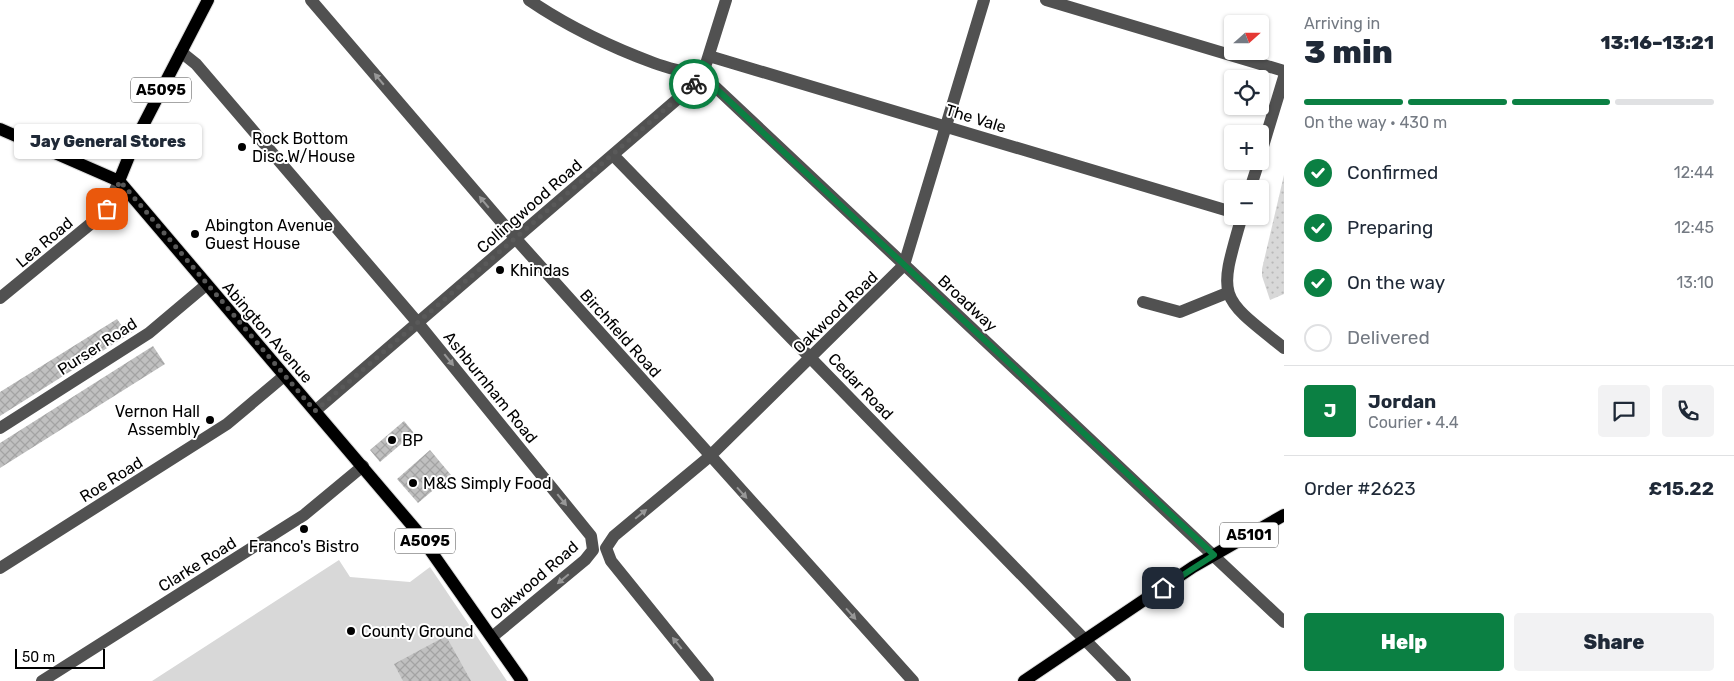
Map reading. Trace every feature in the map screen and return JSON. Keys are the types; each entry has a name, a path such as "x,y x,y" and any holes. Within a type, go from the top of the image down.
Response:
{"main road":[{"name":"A5095","path":"120,181 136,139 208,0"},
{"name":"Abington Avenue","path":"0,129 120,181 206,285 416,530 522,681"},
{"name":"A5101","path":"1024,681 1214,555 1284,515"}],"street":[{"name":"Birchfield Road","path":"311,0 516,240 912,681"},
{"path":"530,0 573,27 613,46 654,63 700,76"},
{"name":"Collingwood Road","path":"315,411 688,90 700,76 709,56 726,0"},
{"name":"Oakwood Road","path":"708,681 612,561 606,548 614,536 710,457 904,265 984,0"},
{"path":"1046,0 1284,71"},
{"name":"Ashburnham Road","path":"180,52 202,71 418,323 587,530 593,543"},
{"name":"The Vale","path":"709,56 1224,210"},
{"name":"Broadway","path":"700,76 708,81 1284,622"},
{"path":"1269,126 1284,77"},
{"name":"Cedar Road","path":"613,155 1125,681"},
{"name":"Lea Road","path":"0,298 99,217 107,209 120,181"},
{"path":"1240,225 1227,270 1227,293 1236,309 1283,345"},
{"name":"Purser Road","path":"0,428 149,333 206,285"},
{"path":"1143,302 1180,312 1227,293"},
{"name":"Roe Road","path":"0,568 227,424 284,376"},
{"name":"Clarke Road","path":"42,681 304,515 363,466"},
{"name":"Oakwood Road","path":"492,637 585,560 593,550 593,543"}],"shaded area":[{"path":"1284,175 1284,294 1270,300 1262,276 1262,269"},
{"name":"County Ground","path":"339,560 350,577 410,582 430,567 507,681 152,681"}],"building":[{"path":"117,319 122,326 128,322 134,331 0,416 0,392"},
{"path":"153,346 165,364 0,468 0,443"},
{"path":"404,421 414,433 380,462 370,450"},
{"path":"430,450 451,475 418,503 397,479"},
{"path":"446,636 471,681 403,681 394,664"}],"way so far":[{"path":"107,209 120,181 206,285 315,411 694,84"}],"place":[{"name":"Rock Bottom Disc.W/House","path":"242,147"},
{"name":"Jay General Stores","path":"107,209"},
{"name":"Abington Avenue Guest House","path":"195,234"},
{"name":"Khindas","path":"500,270"},
{"name":"Vernon Hall Assembly","path":"210,420"},
{"name":"BP","path":"392,440"},
{"name":"M&S Simply Food","path":"413,483"},
{"name":"Franco's Bistro","path":"304,529"},
{"name":"County Ground","path":"351,631"}],"route":[{"path":"694,84 700,76 708,81 1214,555 1163,588"}]}
